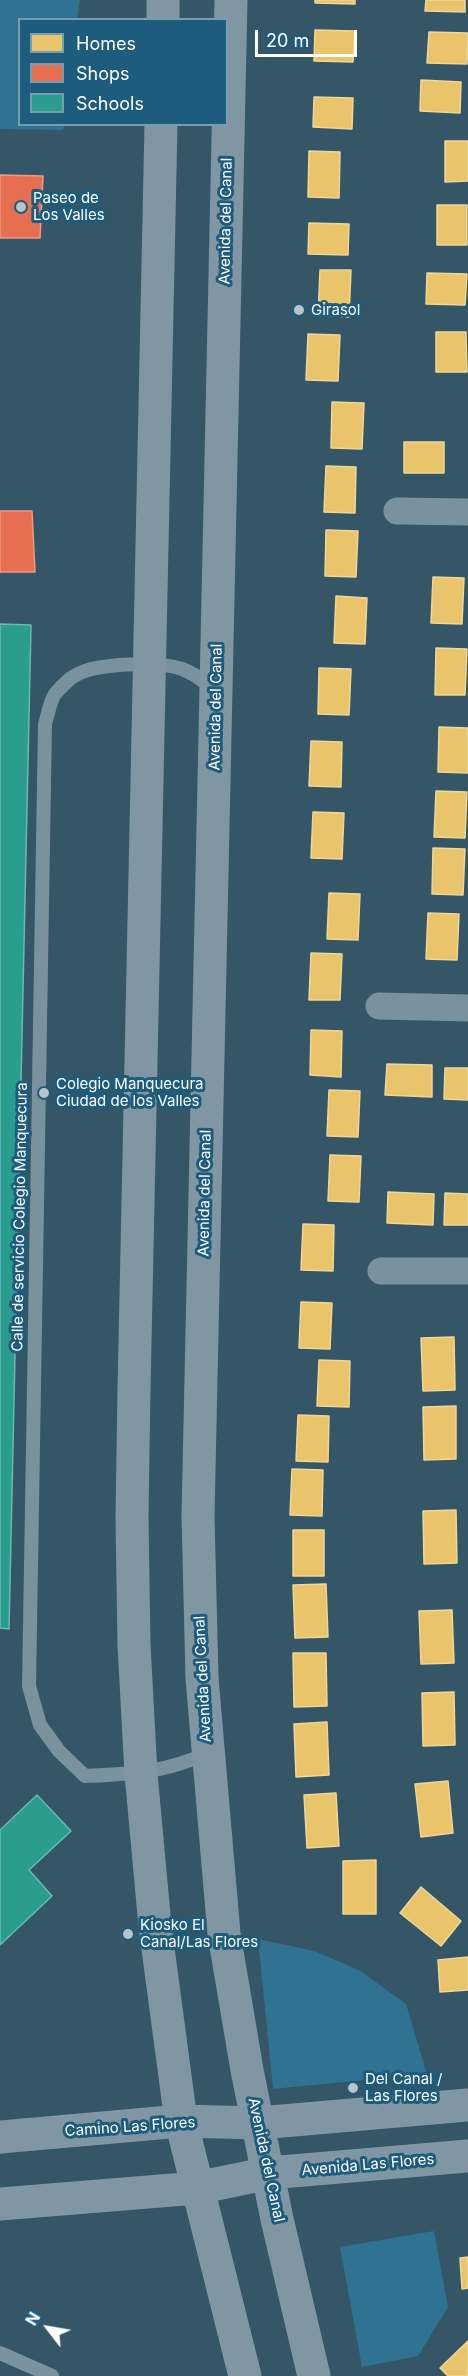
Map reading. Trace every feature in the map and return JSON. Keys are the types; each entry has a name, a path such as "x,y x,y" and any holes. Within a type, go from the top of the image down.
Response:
{"street":[{"path":"163,0 163,18"},
{"name":"Avenida del Canal","path":"228,84 231,0"},
{"path":"161,126 132,1517 134,1646 141,1773 156,1926 181,2121 245,2376"},
{"name":"Avenida del Canal","path":"227,126 198,1516 202,1678 224,1934 247,2070 314,2376"},
{"path":"397,511 468,512"},
{"path":"379,1006 468,1008"},
{"path":"381,1271 468,1271"},
{"path":"259,2123 468,2105"},
{"name":"Camino Las Flores","path":"0,2137 181,2121 259,2123"},
{"name":"Avenida Las Flores","path":"197,2188 269,2173 468,2156"},
{"path":"0,2204 197,2188"}],"lane":[{"name":"Calle de servicio Colegio Manquecura","path":"207,1753 177,1766 141,1773 85,1776 59,1751 40,1725 29,1686 45,724 54,694 77,674 110,666 149,663 183,669 200,678 216,691"},
{"path":"0,2353 52,2376"}],"shaded area":[{"path":"0,0 80,0 77,18 18,18 18,126 64,126 63,130 0,129"},
{"path":"258,1939 314,1951 359,1970 406,2004 427,2074 273,2089"},
{"path":"434,2231 448,2307 418,2356 362,2367 340,2247"}],"building: Homes":[{"path":"315,0 355,0 355,4 315,3"},
{"path":"426,0 465,0 465,12 425,11"},
{"path":"315,30 355,31 353,62 314,61"},
{"path":"429,32 468,33 467,64 427,63"},
{"path":"421,80 461,82 460,113 420,111"},
{"path":"314,97 353,98 352,129 313,127"},
{"path":"445,141 468,141 468,181 445,182"},
{"path":"309,151 340,152 339,198 308,197"},
{"path":"437,205 467,205 467,245 437,245"},
{"path":"309,223 349,224 348,255 308,254"},
{"path":"320,270 351,270 349,317 318,316"},
{"path":"427,273 467,274 465,305 426,304"},
{"path":"436,332 466,332 467,372 436,372"},
{"path":"308,334 340,335 338,381 306,380"},
{"path":"332,402 364,403 362,449 331,448"},
{"path":"404,442 444,442 444,473 404,473"},
{"path":"326,466 356,467 355,513 324,512"},
{"path":"326,530 358,531 356,577 325,576"},
{"path":"433,577 464,578 462,624 431,623"},
{"path":"336,596 367,598 365,644 334,643"},
{"path":"436,648 467,649 465,695 435,695"},
{"path":"319,668 351,669 349,715 318,714"},
{"path":"439,727 468,728 468,773 438,772"},
{"path":"311,741 342,742 341,787 309,786"},
{"path":"436,791 467,792 465,838 434,837"},
{"path":"313,812 344,813 342,859 311,858"},
{"path":"433,848 465,849 463,895 432,894"},
{"path":"329,893 360,894 358,940 327,939"},
{"path":"428,913 459,914 457,960 426,959"},
{"path":"311,953 342,954 340,1000 309,1000"},
{"path":"311,1030 342,1031 341,1077 310,1075"},
{"path":"387,1064 432,1065 432,1097 385,1095"},
{"path":"445,1068 468,1068 468,1100 444,1099"},
{"path":"329,1090 360,1091 358,1137 327,1136"},
{"path":"330,1155 361,1156 359,1202 328,1201"},
{"path":"388,1192 434,1194 433,1225 387,1223"},
{"path":"445,1193 468,1194 468,1225 444,1225"},
{"path":"303,1224 334,1225 333,1271 301,1270"},
{"path":"301,1302 332,1303 330,1349 299,1348"},
{"path":"454,1337 455,1390 423,1391 421,1338"},
{"path":"319,1360 350,1361 349,1407 317,1406"},
{"path":"456,1406 456,1459 424,1460 423,1407"},
{"path":"298,1415 329,1416 328,1462 296,1461"},
{"path":"292,1469 323,1470 322,1516 290,1515"},
{"path":"456,1510 457,1563 424,1564 423,1511"},
{"path":"293,1530 324,1530 324,1576 293,1576"},
{"path":"326,1584 328,1637 295,1638 293,1585"},
{"path":"452,1610 454,1663 421,1664 419,1611"},
{"path":"293,1653 326,1653 327,1706 294,1707"},
{"path":"454,1692 455,1745 423,1746 422,1693"},
{"path":"327,1722 329,1775 296,1777 294,1724"},
{"path":"448,1781 453,1833 421,1837 415,1784"},
{"path":"336,1793 339,1846 307,1848 304,1795"},
{"path":"376,1860 376,1914 343,1914 343,1861"},
{"path":"421,1887 461,1921 441,1946 400,1913"},
{"path":"468,1957 468,1990 440,1992 438,1960"},
{"path":"468,2257 468,2288 462,2289 460,2258"},
{"path":"468,2341 468,2376 448,2376 440,2368"}],"building: Shops":[{"name":"Paseo de Los Valles","path":"0,175 43,176 40,238 0,238"},
{"path":"0,511 32,511 35,572 0,572"}],"building: Schools":[{"path":"0,624 31,625 9,1629 0,1628"},
{"path":"37,1795 71,1831 29,1870 52,1896 0,1945 0,1830"}],"place":[{"name":"Paseo de Los Valles","path":"21,207"},
{"name":"Girasol","path":"299,310"},
{"name":"Colegio Manquecura Ciudad de los Valles","path":"44,1093"},
{"name":"Kiosko El Canal/Las Flores","path":"128,1934"},
{"name":"Del Canal / Las Flores","path":"353,2088"}]}
